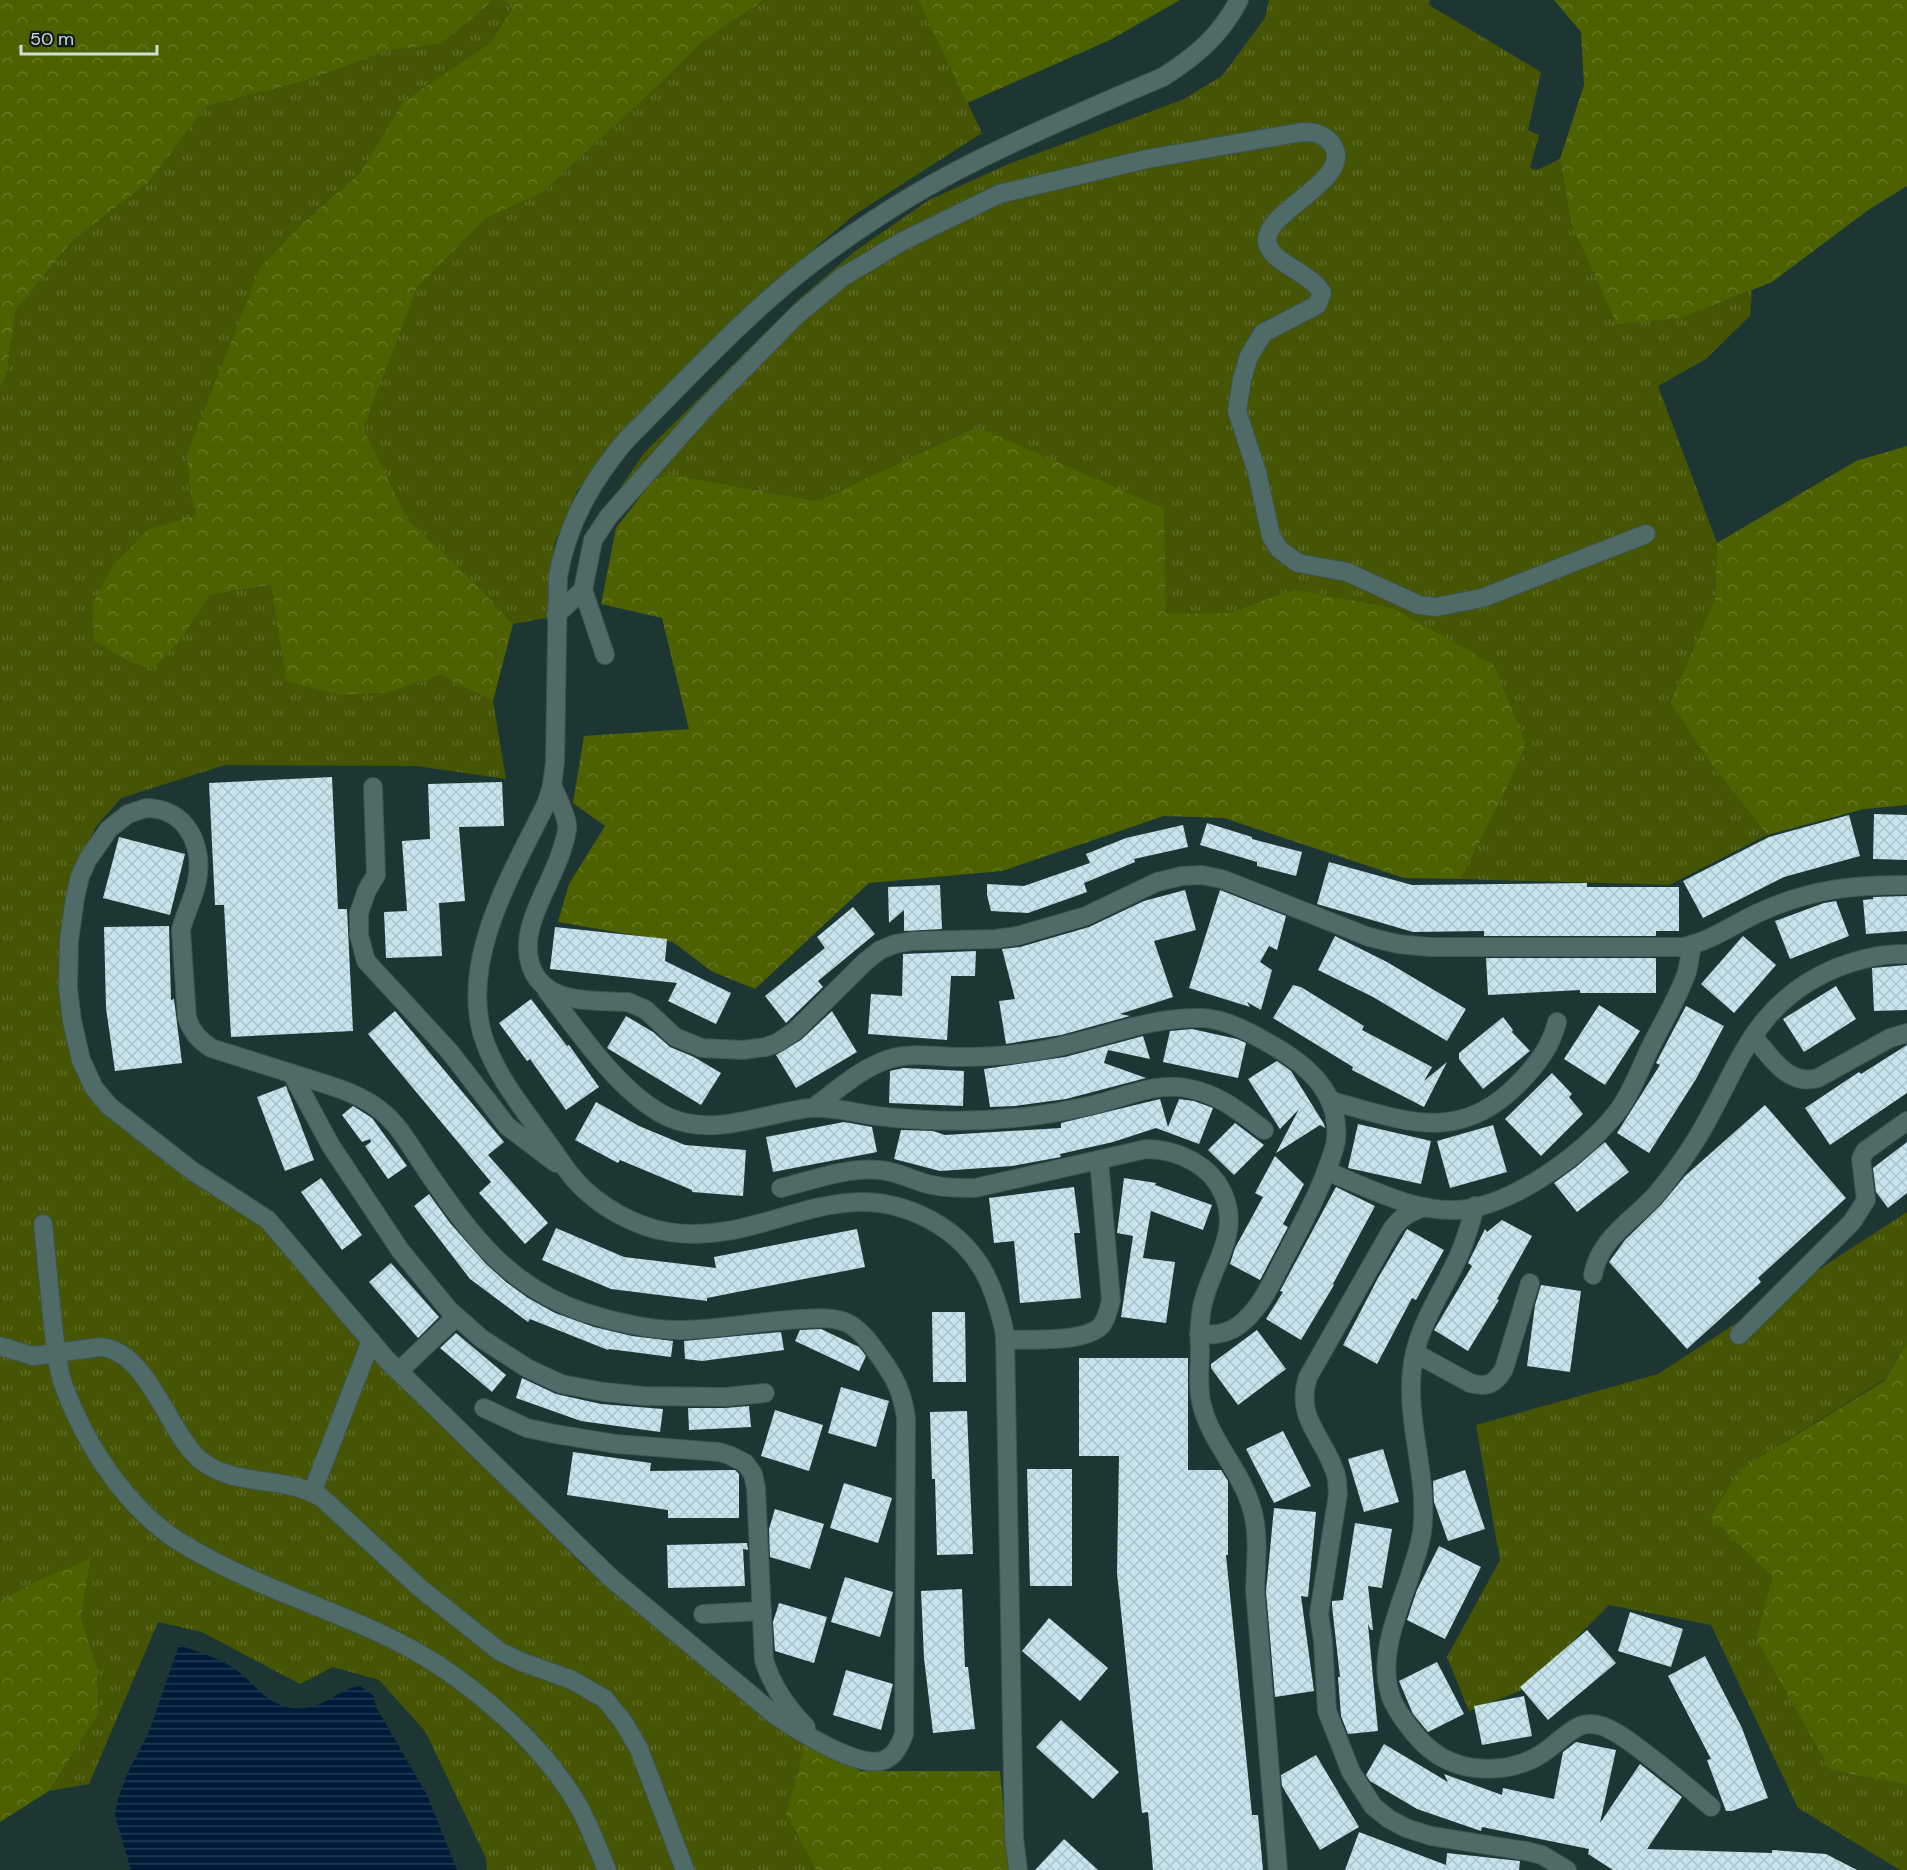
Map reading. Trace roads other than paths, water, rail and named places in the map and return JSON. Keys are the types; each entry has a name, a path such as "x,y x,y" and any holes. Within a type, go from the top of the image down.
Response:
{"street":[{"path":"1018,1870 1014,1838 1005,1340 995,1292 973,1254 945,1228 911,1210 883,1202 850,1202 823,1206 708,1233 668,1232 644,1225 602,1203 588,1193 569,1173 508,1086 483,1035 478,1010 481,966 491,921 547,802 552,785 555,762 558,576 564,547 583,504 607,462 627,439 774,294 855,232 925,189 1010,144 1162,77 1206,46 1239,0"},
{"path":"605,655 583,590 593,540 609,516 706,408 798,314 841,278 901,242 999,194 1147,159 1302,132 1314,132 1328,140 1334,147 1336,156 1334,165 1320,183 1278,220 1269,232 1267,241 1269,249 1277,258 1315,282 1322,293 1317,305 1263,333 1257,340 1242,379 1237,411 1257,472 1271,536 1279,549 1298,563 1347,572 1426,607 1482,598 1646,534"},
{"path":"556,615 583,590"},
{"path":"552,785 567,823 566,833 558,864 527,936 526,951 532,971 616,1076 636,1095 669,1118 692,1126 710,1126 813,1108 885,1117 993,1120 1046,1114 1094,1105 1138,1091 1184,1087 1213,1094 1264,1130"},
{"path":"373,787 376,875 367,890 359,913 359,934 366,961 450,1052 507,1126 569,1173"},
{"path":"146,808 166,811 186,824 196,846 199,867 197,880 181,930 187,1018 191,1029 200,1041 211,1048 292,1074 362,1098 381,1110 490,1254 516,1276 562,1303 585,1313 626,1323 681,1330 776,1320 832,1318 847,1323 861,1332 893,1375 902,1394 906,1418 904,1734 893,1755 881,1761 859,1760 800,1732 775,1715 612,1579 399,1371 371,1341 277,1228 256,1210 228,1195 191,1170 109,1106 94,1088 81,1060 72,1021 68,988 69,941 80,876 88,859 109,829 128,814 146,808"},
{"path":"536,978 553,992 571,999 628,1002 636,1005 646,1010 675,1037 702,1048 743,1050 777,1043 795,1031 866,961 880,950 895,944 912,941 995,939 1017,936 1086,916 1157,882 1182,876 1202,875 1222,879 1337,926 1398,944 1452,947 1682,947 1699,944 1758,914 1809,894 1853,886 1907,885"},
{"path":"1326,1171 1400,1200 1425,1207 1458,1210 1516,1192 1549,1173 1588,1143 1621,1107 1687,972 1692,945"},
{"path":"1593,1275 1596,1260 1603,1248 1654,1197 1684,1158 1753,1036 1777,1006 1798,988 1823,974 1863,959 1881,955 1907,954"},
{"path":"813,1108 868,1069 889,1059 912,1055 994,1056 1031,1052 1070,1045 1156,1022 1182,1018 1206,1018 1216,1021 1263,1040 1282,1051 1322,1084 1331,1101 1336,1125 1335,1149 1306,1215 1260,1303 1244,1322 1227,1332 1215,1336 1199,1334"},
{"path":"1331,1101 1419,1123 1439,1124 1468,1118 1501,1099 1531,1071 1549,1046 1557,1023"},
{"path":"1753,1036 1783,1071 1797,1080 1809,1081 1890,1038 1907,1033"},
{"path":"292,1074 331,1146 400,1250 449,1310 482,1339 527,1368 561,1384 644,1396 725,1397 765,1393"},
{"path":"1739,1335 1861,1211 1866,1200 1861,1159 1866,1151 1907,1121"},
{"path":"781,1188 834,1174 861,1170 882,1170 947,1188 975,1188 1146,1149 1158,1149 1192,1161 1216,1181 1227,1203 1230,1222 1227,1241 1204,1296 1199,1334 1201,1403 1207,1421 1242,1483 1251,1504 1254,1521 1255,1589 1278,1870"},
{"path":"1005,1340 1073,1337 1087,1334 1101,1326 1111,1300 1099,1160"},
{"path":"1475,1206 1460,1253 1422,1329 1412,1369 1411,1397 1423,1519 1417,1553 1393,1628 1386,1675 1391,1696 1420,1742 1436,1754 1463,1766 1512,1767 1542,1755 1581,1726 1591,1724 1602,1726 1622,1736 1674,1774 1711,1807"},
{"path":"1425,1207 1399,1219 1308,1377 1304,1388 1304,1401 1311,1428 1332,1463 1337,1477 1338,1494 1319,1614 1328,1711 1351,1772 1372,1806 1389,1819 1406,1828 1431,1836 1506,1847 1542,1855 1567,1870"},
{"path":"43,1224 56,1353 63,1382 83,1429 117,1483 140,1510 164,1532 199,1553 250,1580 383,1635 415,1651 472,1690 504,1717 557,1775 578,1806 607,1870"},
{"path":"1415,1353 1470,1383 1479,1386 1491,1384 1498,1379 1504,1369 1530,1283"},
{"path":"399,1371 456,1317"},
{"path":"312,1493 371,1341"},
{"path":"0,1346 33,1356 100,1347 108,1347 121,1354 152,1387 188,1447 202,1461 222,1472 300,1488 312,1493 332,1507 420,1588 499,1651 572,1680 605,1699 624,1723 639,1749 685,1870"},
{"path":"484,1408 528,1428 616,1444 719,1452 745,1462 753,1474 756,1488 764,1660 770,1678 792,1714 820,1742"},
{"path":"703,1614 762,1611"}],"water":[{"path":"179,1645 227,1664 237,1670 262,1694 281,1705 292,1708 312,1707 346,1690 360,1686 374,1696 376,1707 427,1795 457,1870 131,1870 115,1815 118,1799 127,1774 149,1732"}]}
